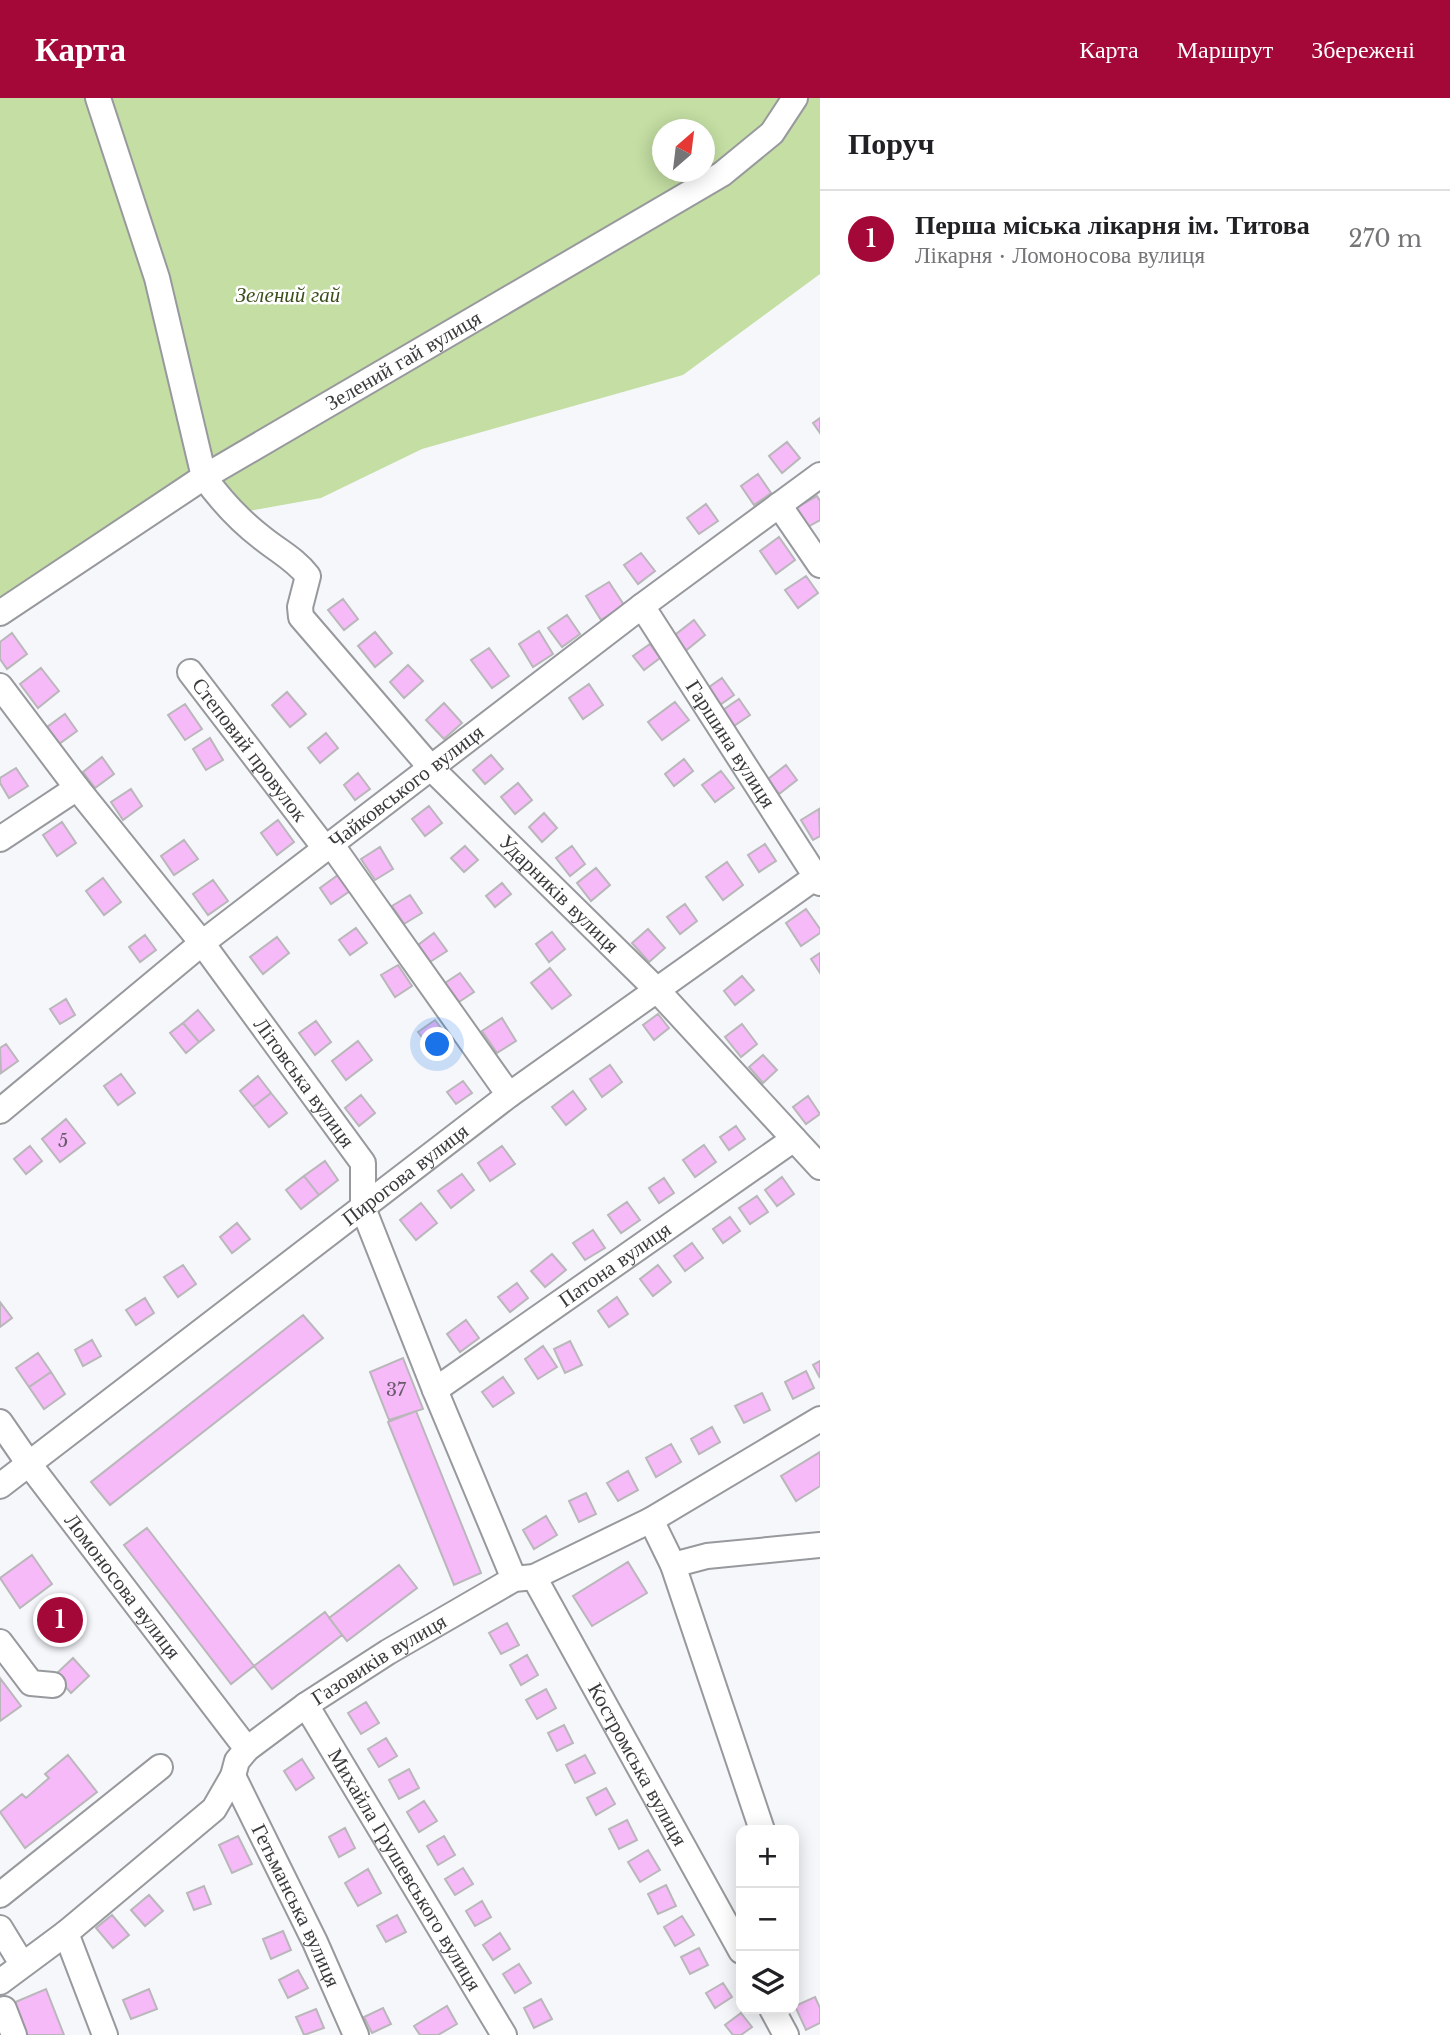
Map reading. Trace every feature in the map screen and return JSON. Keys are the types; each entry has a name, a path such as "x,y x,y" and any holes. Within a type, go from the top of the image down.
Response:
{"street":[{"path":"98,98 157,278 204,477"},
{"name":"Зелений гай вулиця","path":"0,613 204,477 722,174 772,133 795,98"},
{"name":"Чайковського вулиця","path":"2,1105 202,943 642,606 820,475"},
{"name":"Ударників вулиця","path":"204,477 222,500 258,536 297,562 308,576 300,607 301,617 432,769 656,989 820,1167"},
{"path":"779,505 820,565"},
{"name":"Гаршина вулиця","path":"642,606 819,878"},
{"name":"Степовий провулок","path":"191,672 321,843 331,844 509,1095"},
{"name":"Літовська вулиця","path":"0,686 202,943 363,1163 363,1208 435,1390 524,1578"},
{"path":"0,839 78,788"},
{"name":"Пирогова вулиця","path":"0,1486 509,1095 656,989 819,878"},
{"name":"Патона вулиця","path":"435,1390 794,1139"},
{"name":"Газовиків вулиця","path":"0,1982 66,1933 214,1809 233,1776 237,1761 247,1749 306,1706 388,1651 524,1578 651,1520 820,1419"},
{"name":"Ломоносова вулиця","path":"0,1422 29,1464 247,1749"},
{"path":"651,1520 673,1565 760,1825"},
{"path":"673,1565 707,1556 820,1545"},
{"name":"Костромська вулиця","path":"524,1578 736,1942"},
{"path":"0,1642 31,1682 53,1685"},
{"name":"Михайла Грушевського вулиця","path":"306,1706 504,2035"},
{"path":"0,1895 160,1767"},
{"name":"Гетьманська вулиця","path":"233,1776 356,2035"},
{"path":"0,1928 22,1964"},
{"path":"66,1933 105,2035"},
{"path":"4,2009 14,2035"},
{"path":"775,2014 786,2035"}],"green space":[{"name":"Зелений гай","path":"0,98 820,98 820,274 683,375 422,449 321,498 249,511 226,483 210,496 192,475 0,607"}],"building":[{"path":"820,418 820,433 813,423"},
{"path":"787,442 800,458 782,473 769,456"},
{"path":"758,474 771,493 754,505 741,486"},
{"path":"817,496 820,501 820,520 806,528 795,508"},
{"path":"706,504 718,521 699,534 687,518"},
{"path":"779,537 795,560 776,574 760,551"},
{"path":"641,553 655,571 638,584 624,565"},
{"path":"806,576 818,593 798,608 785,590"},
{"path":"609,582 624,605 601,620 586,596"},
{"path":"343,599 358,619 344,630 328,610"},
{"path":"567,615 580,634 562,647 548,628"},
{"path":"694,620 705,635 683,653 671,638"},
{"path":"539,631 553,654 533,667 519,644"},
{"path":"375,632 392,653 375,667 358,646"},
{"path":"12,633 27,654 7,669 0,659 0,642"},
{"path":"650,644 660,658 644,670 633,656"},
{"path":"489,648 509,676 492,688 471,660"},
{"path":"408,665 423,681 404,698 390,682"},
{"path":"41,668 59,691 38,708 20,684"},
{"path":"722,678 734,695 717,707 705,690"},
{"path":"589,684 603,705 583,719 569,698"},
{"path":"287,692 306,714 290,727 272,705"},
{"path":"739,699 750,715 731,728 720,712"},
{"path":"675,702 689,720 662,740 648,722"},
{"path":"444,703 462,723 444,739 426,720"},
{"path":"185,704 202,729 185,740 168,715"},
{"path":"65,714 77,731 59,744 47,727"},
{"path":"326,733 338,748 320,763 308,748"},
{"path":"210,738 223,760 206,770 193,749"},
{"path":"491,755 503,769 485,784 473,770"},
{"path":"102,757 114,774 95,788 83,772"},
{"path":"684,759 693,771 674,786 665,774"},
{"path":"786,765 797,780 779,794 768,779"},
{"path":"16,768 28,786 9,798 0,778"},
{"path":"721,771 734,788 715,802 702,785"},
{"path":"358,773 370,789 355,800 344,785"},
{"path":"518,783 532,800 515,814 501,797"},
{"path":"131,789 142,806 123,820 111,802"},
{"path":"429,806 442,823 425,836 412,819"},
{"path":"819,809 820,836 813,840 801,820"},
{"path":"544,813 557,828 542,842 529,827"},
{"path":"278,820 294,842 277,855 261,833"},
{"path":"62,822 76,843 57,856 43,835"},
{"path":"184,840 198,859 174,875 161,856"},
{"path":"765,844 776,861 759,872 748,855"},
{"path":"465,846 478,860 464,872 451,858"},
{"path":"572,846 585,864 570,876 556,858"},
{"path":"380,847 393,869 375,880 361,859"},
{"path":"727,862 743,885 723,900 706,877"},
{"path":"596,868 610,885 591,901 577,883"},
{"path":"338,875 350,891 331,904 320,888"},
{"path":"103,878 121,902 104,915 86,891"},
{"path":"213,880 228,901 208,915 193,894"},
{"path":"502,883 511,894 495,907 486,896"},
{"path":"410,895 422,913 404,924 392,906"},
{"path":"685,904 697,921 680,934 667,917"},
{"path":"806,909 820,933 801,946 786,923"},
{"path":"356,928 367,943 350,955 339,940"},
{"path":"648,929 665,948 649,962 632,943"},
{"path":"552,932 565,949 549,962 536,944"},
{"path":"434,933 447,951 430,962 418,945"},
{"path":"145,935 156,950 140,962 129,947"},
{"path":"277,937 289,953 263,974 250,957"},
{"path":"820,953 820,973 811,959"},
{"path":"398,965 412,986 395,997 381,975"},
{"path":"550,968 571,995 552,1009 531,983"},
{"path":"460,973 474,992 459,1002 445,983"},
{"path":"742,976 754,990 735,1005 724,991"},
{"path":"66,999 75,1015 60,1024 50,1009"},
{"path":"198,1010 214,1030 199,1042 183,1023"},
{"path":"658,1014 669,1028 654,1040 643,1025"},
{"path":"502,1018 516,1041 497,1053 482,1031"},
{"path":"435,1020 448,1037 431,1049 418,1032"},
{"path":"316,1021 331,1042 315,1055 299,1033"},
{"path":"183,1023 199,1042 186,1053 170,1033"},
{"path":"742,1024 757,1044 741,1057 725,1037"},
{"path":"358,1041 372,1060 346,1080 332,1061"},
{"path":"6,1044 18,1061 1,1073 0,1048"},
{"path":"763,1055 777,1070 763,1083 749,1067"},
{"path":"610,1065 622,1082 602,1097 590,1079"},
{"path":"121,1074 135,1093 118,1105 104,1086"},
{"path":"258,1076 271,1093 253,1107 240,1091"},
{"path":"463,1081 472,1093 456,1104 447,1092"},
{"path":"573,1091 586,1109 566,1125 552,1107"},
{"path":"271,1093 287,1113 269,1127 253,1107"},
{"path":"361,1095 375,1113 359,1126 345,1108"},
{"path":"808,1096 820,1114 806,1124 793,1107"},
{"path":"66,1119 85,1143 60,1162 42,1139"},
{"path":"736,1126 745,1139 729,1150 720,1137"},
{"path":"704,1145 716,1162 695,1177 683,1160"},
{"path":"30,1146 42,1161 26,1174 14,1159"},
{"path":"502,1146 515,1164 490,1181 478,1163"},
{"path":"325,1161 338,1180 319,1195 304,1176"},
{"path":"462,1174 474,1190 451,1208 438,1191"},
{"path":"304,1176 319,1195 301,1209 286,1190"},
{"path":"782,1177 794,1194 777,1206 765,1190"},
{"path":"664,1178 674,1193 659,1203 649,1188"},
{"path":"757,1196 768,1212 750,1224 739,1208"},
{"path":"627,1202 640,1220 621,1233 608,1215"},
{"path":"421,1203 437,1223 416,1240 400,1220"},
{"path":"730,1217 740,1231 723,1243 713,1229"},
{"path":"237,1223 250,1239 232,1253 220,1237"},
{"path":"593,1230 605,1248 585,1260 573,1243"},
{"path":"692,1243 703,1258 685,1271 674,1256"},
{"path":"552,1254 566,1270 545,1287 531,1271"},
{"path":"183,1265 196,1284 178,1297 164,1277"},
{"path":"658,1265 671,1282 653,1296 640,1279"},
{"path":"517,1283 528,1298 510,1312 498,1297"},
{"path":"617,1297 628,1314 609,1327 598,1311"},
{"path":"145,1298 154,1313 136,1325 126,1310"},
{"path":"0,1302 12,1318 0,1327"},
{"path":"303,1315 323,1338 110,1505 91,1482"},
{"path":"466,1320 479,1338 460,1352 447,1334"},
{"path":"92,1340 101,1356 83,1366 75,1350"},
{"path":"570,1341 582,1365 565,1373 554,1349"},
{"path":"543,1346 557,1367 538,1379 525,1359"},
{"path":"38,1353 51,1372 29,1387 16,1368"},
{"path":"403,1358 423,1409 389,1420 370,1372"},
{"path":"820,1361 820,1378 813,1365"},
{"path":"806,1371 814,1388 793,1399 785,1382"},
{"path":"51,1372 65,1394 44,1409 29,1387"},
{"path":"503,1377 514,1393 493,1407 482,1392"},
{"path":"762,1393 770,1410 744,1423 735,1406"},
{"path":"416,1411 481,1573 454,1585 388,1422"},
{"path":"712,1427 720,1442 699,1454 691,1439"},
{"path":"671,1444 681,1462 656,1477 646,1458"},
{"path":"820,1452 820,1486 796,1501 781,1476"},
{"path":"628,1471 638,1490 618,1501 607,1483"},
{"path":"586,1493 596,1514 579,1522 569,1501"},
{"path":"546,1516 557,1535 534,1549 523,1530"},
{"path":"147,1528 254,1666 231,1684 124,1545"},
{"path":"32,1555 52,1584 20,1608 0,1578"},
{"path":"628,1562 647,1593 592,1626 573,1596"},
{"path":"399,1565 417,1588 347,1641 329,1618"},
{"path":"325,1612 342,1635 272,1689 254,1666"},
{"path":"507,1623 519,1645 501,1654 489,1633"},
{"path":"527,1655 538,1675 521,1685 510,1665"},
{"path":"73,1658 89,1676 71,1693 55,1675"},
{"path":"0,1678 21,1706 0,1721"},
{"path":"546,1689 556,1708 537,1719 526,1700"},
{"path":"366,1702 379,1723 361,1734 348,1713"},
{"path":"564,1725 573,1743 557,1751 548,1733"},
{"path":"386,1738 397,1756 379,1767 368,1749"},
{"path":"68,1755 97,1792 25,1848 0,1812 22,1794 26,1798 49,1778 45,1774"},
{"path":"585,1755 595,1773 575,1783 566,1765"},
{"path":"302,1759 314,1778 296,1790 284,1771"},
{"path":"409,1769 419,1788 399,1799 389,1780"},
{"path":"606,1788 615,1804 596,1815 587,1798"},
{"path":"424,1801 437,1821 419,1832 407,1812"},
{"path":"627,1820 637,1840 619,1849 609,1829"},
{"path":"345,1828 355,1848 339,1857 329,1837"},
{"path":"238,1836 252,1864 232,1873 219,1845"},
{"path":"444,1836 455,1855 438,1865 427,1846"},
{"path":"648,1850 660,1870 640,1882 628,1862"},
{"path":"463,1868 473,1884 455,1895 445,1879"},
{"path":"368,1869 381,1893 358,1906 345,1883"},
{"path":"666,1885 676,1906 658,1914 648,1894"},
{"path":"204,1886 211,1904 194,1910 187,1893"},
{"path":"149,1895 163,1911 145,1926 131,1910"},
{"path":"482,1901 491,1917 475,1926 466,1911"},
{"path":"112,1915 129,1935 113,1948 96,1928"},
{"path":"397,1915 406,1932 386,1942 377,1926"},
{"path":"682,1916 694,1935 675,1946 664,1927"},
{"path":"283,1931 291,1950 271,1959 263,1939"},
{"path":"500,1933 510,1949 493,1960 483,1945"},
{"path":"699,1948 708,1965 690,1974 681,1957"},
{"path":"519,1964 531,1983 515,1993 503,1974"},
{"path":"298,1970 308,1988 288,1998 279,1980"},
{"path":"723,1983 732,1997 715,2008 706,1993"},
{"path":"46,1989 64,2035 26,2035 13,2003"},
{"path":"149,1989 157,2009 131,2019 123,2000"},
{"path":"815,1997 820,2008 820,2023 806,2030 799,2014 799,2004"},
{"path":"541,1999 552,2019 534,2028 524,2008"},
{"path":"447,2006 457,2024 438,2035 420,2035 414,2026"},
{"path":"383,2008 391,2024 372,2033 364,2017"},
{"path":"316,2009 324,2028 304,2035 296,2017"},
{"path":"742,2014 752,2027 741,2035 733,2035 725,2025"}],"place":[{"name":"Перша міська лікарня ім. Титова","path":"60,1620"}]}
